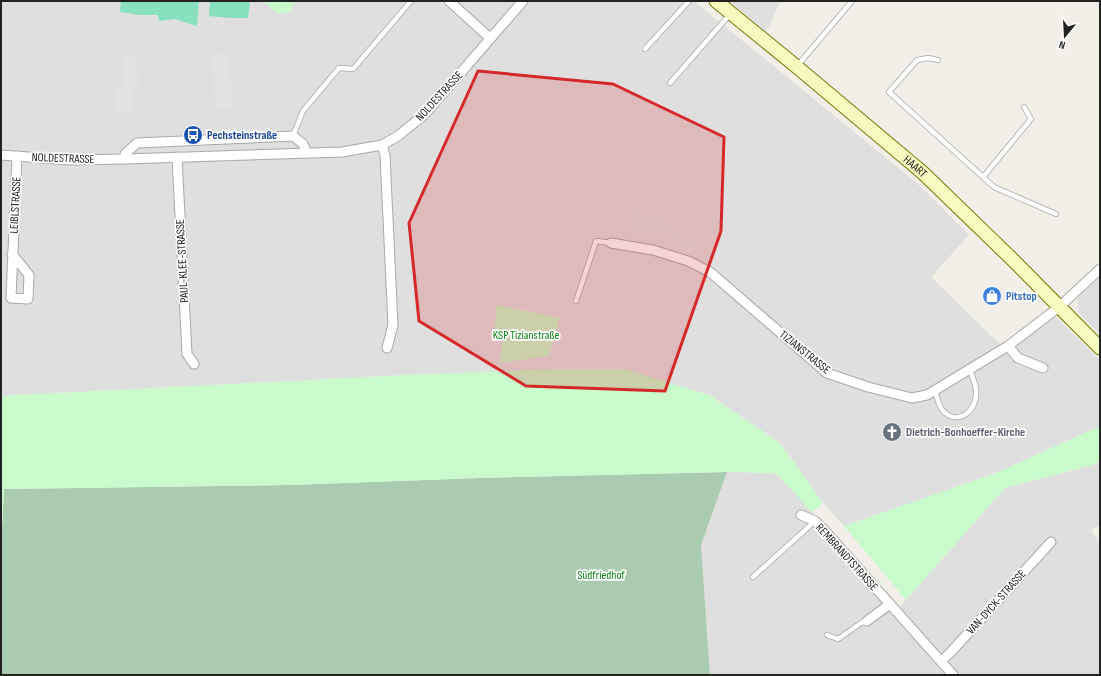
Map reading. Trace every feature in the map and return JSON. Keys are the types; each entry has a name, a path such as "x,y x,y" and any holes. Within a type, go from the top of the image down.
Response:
{"main road":[{"name":"HAART","path":"716,1 922,172 1014,261 1100,348"}],"street":[{"path":"449,1 490,38"},
{"name":"NOLDESTRASSE","path":"1,155 70,160 125,159 342,152 382,145 398,136 425,114 523,1"},
{"path":"125,159 125,154 137,143 293,136 303,144 308,153"},
{"path":"382,145 385,155 393,325 387,348"},
{"name":"LEIBLSTRASSE","path":"12,254 17,156"},
{"name":"PAUL-KLEE-STRASSE","path":"177,157 187,354 194,364"},
{"name":"TIZIANSTRASSE","path":"611,243 653,250 688,261 710,272 827,373 868,387 912,398 927,395 1008,346 1059,307 1100,269"},
{"path":"1008,346 1018,358 1043,368"},
{"name":"REMBRANDTSTRASSE","path":"801,515 815,521 825,530 953,675"},
{"name":"VAN-DYCK-STRASSE","path":"940,661 950,653 1051,542"},
{"path":"867,621 890,604"}],"lane":[{"path":"293,136 303,111 339,68 353,69 411,1"},
{"path":"645,49 689,1"},
{"path":"797,67 852,1"},
{"path":"670,83 731,13"},
{"path":"938,60 928,58 917,60 889,92 984,176 994,187 1056,214"},
{"path":"984,176 1031,119 1024,107"},
{"path":"576,301 596,241 611,243"},
{"path":"936,390 939,404 944,412 954,416 964,416 971,410 975,400 976,392 970,370"},
{"path":"753,577 815,521"},
{"path":"827,635 838,639 861,623 867,621"}],"highlighted area":[{"path":"478,71 613,84 724,137 721,231 665,391 526,386 419,321 409,223"}],"shaded area":[{"path":"1,1 694,1 919,185 969,235 931,277 1007,351 1056,317 1100,360 1100,426 996,473 844,526 823,503 780,443 709,395 406,375 1,396"},
{"path":"729,1 780,1 771,23 765,31"},
{"path":"229,53 231,108 215,109 212,54"},
{"path":"137,56 139,88 132,89 133,111 129,111 129,113 117,113 116,87 123,86 122,57"},
{"path":"631,205 668,217 703,249 699,253 685,252 664,235 660,242 622,229"},
{"path":"1100,277 1100,335 1078,312 1077,298"},
{"path":"1100,461 1100,525 1091,530 1100,544 1100,675 710,675 701,545 727,472 776,473 812,512 825,531 896,611 1005,488 1092,465"}],"green space":[{"path":"121,1 199,1 197,26 175,19 159,21 158,15 140,15 120,12"},
{"path":"210,1 250,1 248,18 209,16"},
{"path":"294,1 291,11 278,14 264,2"},
{"name":"KSP Tizianstraße","path":"497,305 560,318 549,356 499,363 503,338 494,334"},
{"path":"554,369 624,369 709,395 780,443 823,503 812,512 776,473 727,472 479,478 290,485 4,489 1,544 1,396 406,375"},
{"path":"1100,426 1100,461 1092,465 1005,488 906,600 844,526 996,473"},
{"name":"Südfriedhof","path":"727,472 701,545 710,675 1,675 1,544 4,489 290,485 479,478"}],"place":[{"name":"Pechsteinstraße","path":"193,135"},
{"name":"Pitstop","path":"992,296"},
{"name":"Dietrich-Bonhoeffer-Kirche","path":"892,432"}]}
